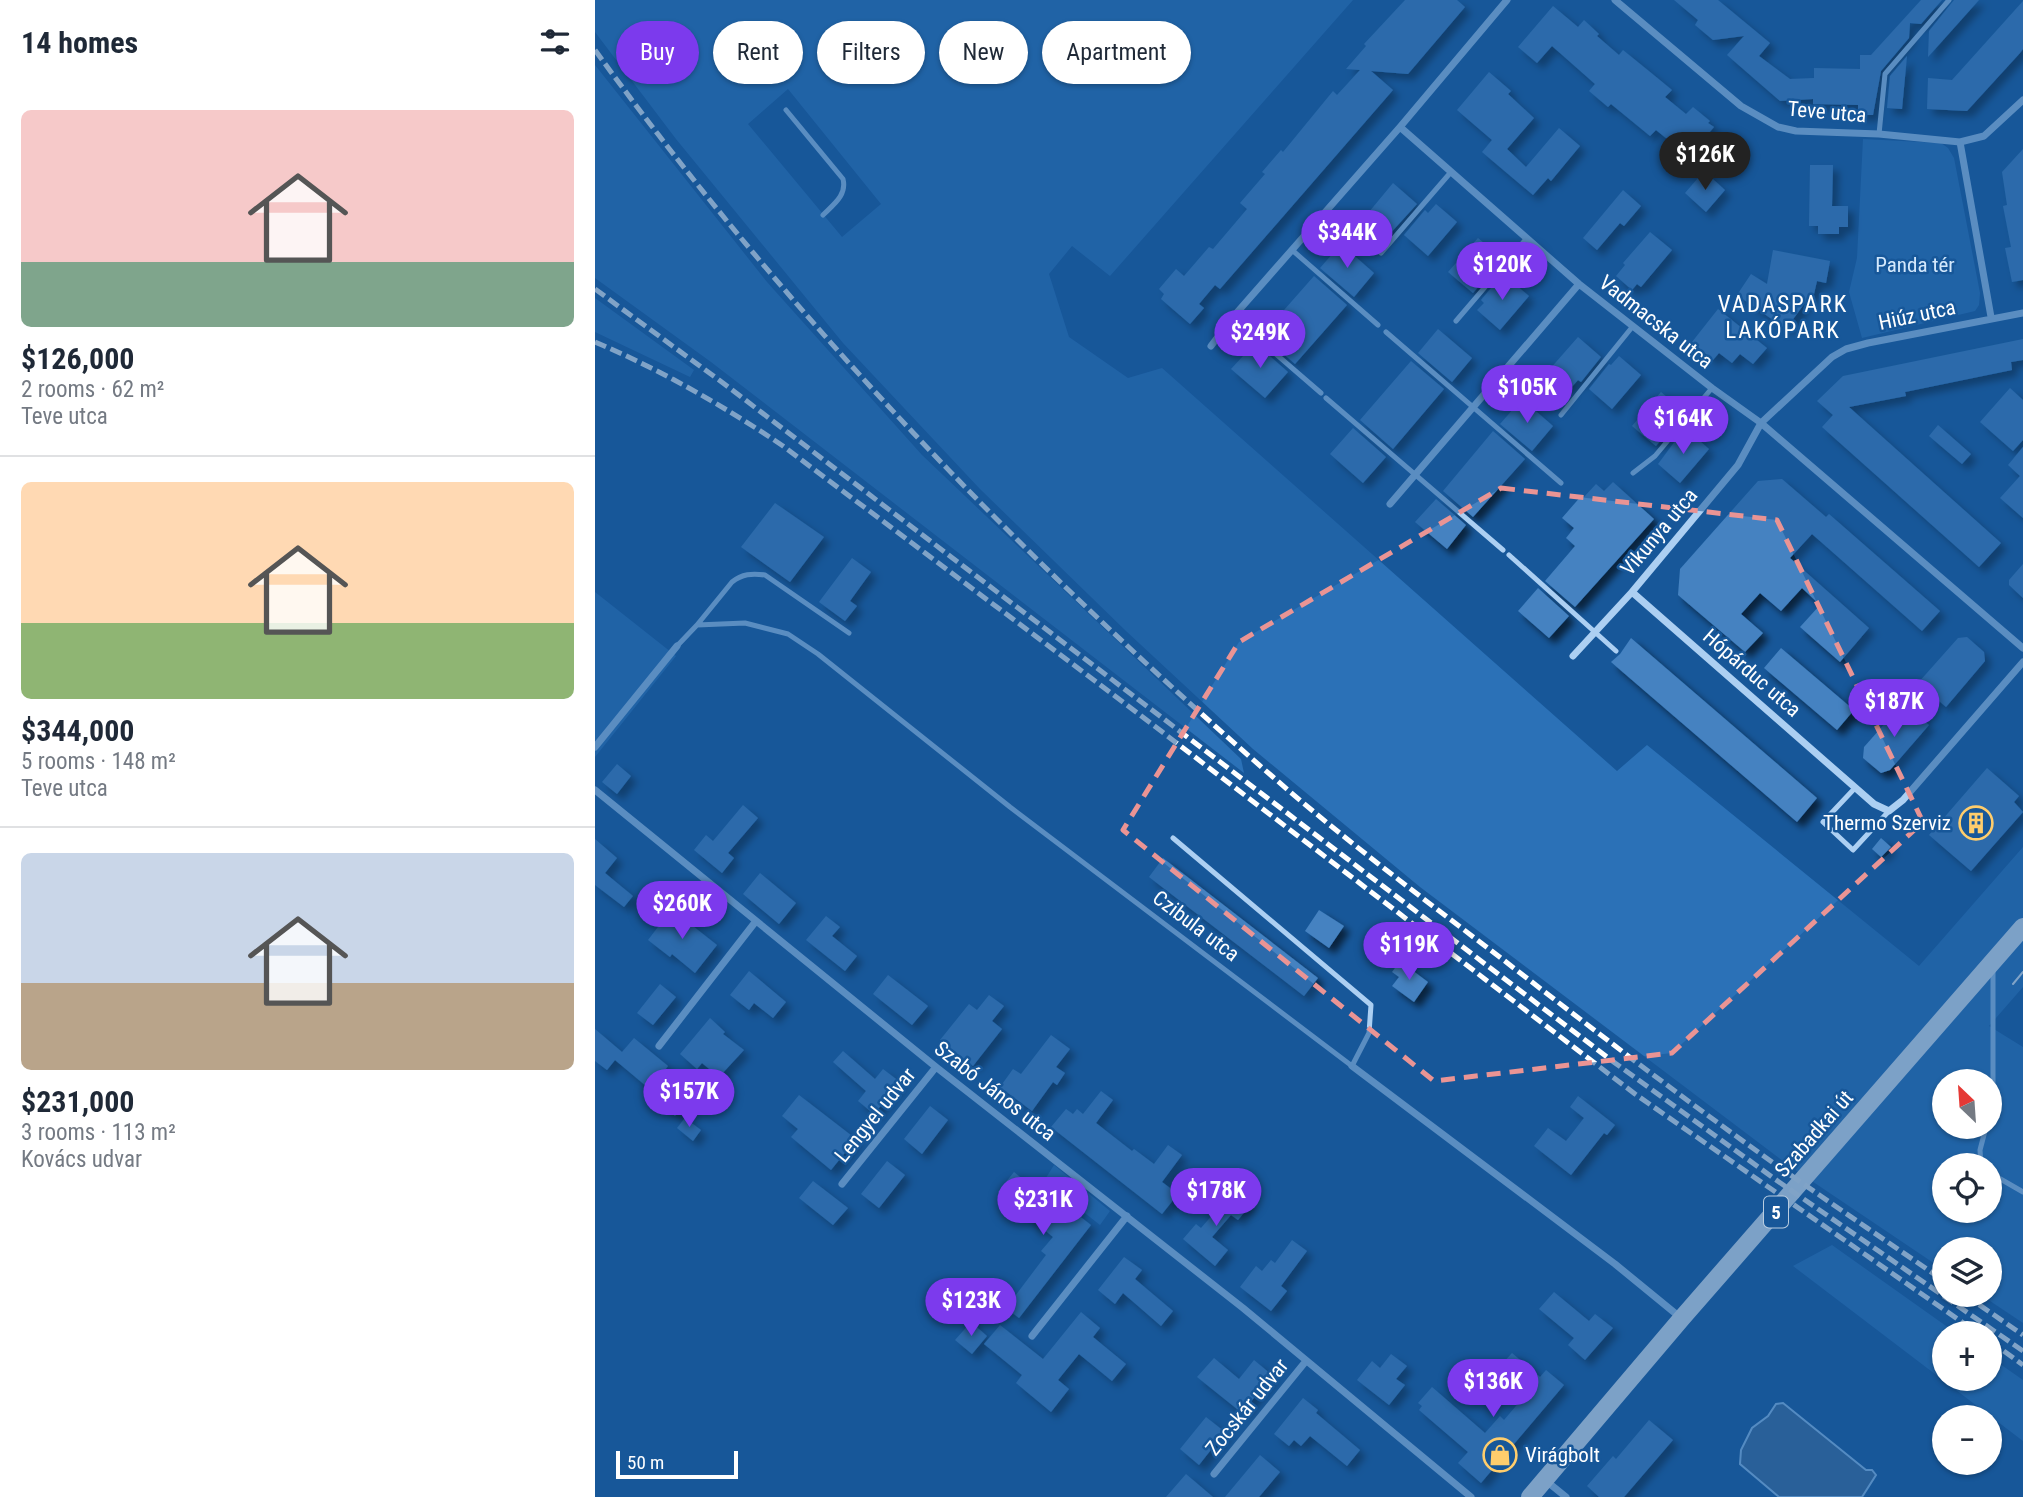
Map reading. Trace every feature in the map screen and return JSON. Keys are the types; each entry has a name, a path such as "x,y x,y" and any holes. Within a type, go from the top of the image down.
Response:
{"main road":[{"name":"Szabadkai út","path":"1530,1497 1682,1318 2023,927"}],"street":[{"path":"1211,346 1233,317 1507,0"},
{"name":"Teve utca","path":"1615,0 1741,106 1778,127 1797,131 1879,134 1961,142 1984,136 2023,100"},
{"name":"Vadmacska utca","path":"1400,127 1579,284 1761,423 2023,648"},
{"path":"1961,142 1991,317"},
{"path":"1390,504 1579,284"},
{"name":"Hiúz utca","path":"1761,423 1818,368 1846,349 1991,317 2023,313"},
{"name":"Vikunya utca","path":"1573,656 1632,592 1738,465 1761,423"},
{"name":"Hópárduc utca","path":"1632,592 1855,788 1874,804 1889,811"},
{"path":"595,747 677,646"},
{"path":"1889,811 1903,800 2023,662"},
{"name":"Szabó János utca","path":"595,790 936,1067 1127,1216 1471,1497"},
{"path":"659,1046 756,921"},
{"name":"Czibula utca","path":"1352,1066 1615,1264 1682,1318"},
{"name":"Lengyel udvar","path":"842,1184 936,1067"},
{"path":"1032,1336 1127,1216"},
{"name":"Zocskár udvar","path":"1214,1474 1306,1361"},
{"path":"1545,1479 1566,1497"}],"lane":[{"path":"1879,134 1885,74 1949,0"},
{"path":"786,110 843,179 843,195 823,215"},
{"path":"1381,253 1451,172"},
{"path":"1456,321 1527,238"},
{"path":"1292,250 1378,325"},
{"path":"1233,317 1506,552 1616,651"},
{"path":"1562,415 1633,326"},
{"path":"1386,332 1561,483"},
{"path":"1633,473 1655,456 1712,388"},
{"path":"677,646 731,582 738,577 756,574 765,575 849,633"},
{"name":"Czibula utca","path":"697,625 745,623 788,634 818,654 1010,807 1352,1066"},
{"path":"1855,788 1823,822 1853,850 1889,811"},
{"path":"1173,838 1371,1005 1369,1033 1352,1066"},
{"path":"1992,962 1993,1069"},
{"path":"2002,1180 2023,1192"}],"highlighted area":[{"path":"1501,488 1777,520 1923,822 1672,1053 1434,1081 1123,830 1239,642"}],"green space":[{"path":"595,0 1353,0 1110,276 1072,246 1049,274 1069,337 1128,378 1162,368 1617,771 1647,745 1919,966 2023,847 2023,987 1989,1026 2023,1047 2023,1323 1999,1307 2002,1307 2002,1237 1932,1237 1932,1262 1791,1167 1420,887 1253,749 1126,631 980,489 843,343 676,139 634,84 699,84 699,21 616,21 616,60 595,32","holes":["788,89 881,204 842,237 748,124"]},
{"path":"595,65 767,282 922,455 1241,759 1244,773 711,362 595,278"},
{"name":"Panda tér","path":"1863,139 1941,143 1948,148 1954,158 1980,293 1979,305 1975,311 1862,338 1849,292 1857,258"},
{"path":"595,298 694,370 690,377 595,332"},
{"path":"595,592 676,656 595,757"},
{"path":"1054,1165 1110,1211 1100,1225 1044,1181"},
{"path":"1832,1245 1939,1321 1932,1321 1932,1372 1793,1266"},
{"path":"2002,1365 2023,1380 2023,1441 2002,1425 2002,1405 1976,1405 1957,1391 2002,1391"}],"shaded area":[{"path":"1783,1403 1866,1470 1872,1470 1876,1475 1862,1497 1779,1497 1740,1464 1741,1450 1752,1428 1768,1416 1776,1404"}],"building":[{"path":"1405,0 1457,0 1465,7 1408,74 1371,71 1393,90 1220,289 1215,285 1199,304 1204,308 1190,324 1161,299 1164,294 1159,289 1176,269 1184,276 1209,247 1213,249 1247,209 1240,203 1265,174 1262,172 1281,150 1283,152 1333,91 1337,95 1360,70 1346,69 1366,46 1364,44"},
{"path":"1674,0 1718,0 1770,43 1759,56 1790,79 1814,78 1814,68 1860,69 1860,55 1871,55 1921,0 1942,0 1921,24 1910,23 1909,38 1881,71 1873,115 1858,115 1858,105 1813,104 1813,99 1780,101 1727,55 1744,36 1713,40 1695,25 1698,20"},
{"path":"1954,0 1979,0 1928,57 1929,31"},
{"path":"2023,1 2023,49 2020,53 1967,111 1927,109 1928,78 1952,80"},
{"path":"1553,6 1578,27 1584,20 1599,34 1597,36 1619,55 1623,50 1672,90 1665,97 1686,114 1693,107 1710,121 1708,123 1714,127 1693,152 1687,147 1683,152 1656,130 1650,136 1611,104 1608,107 1589,91 1595,84 1552,46 1537,63 1518,47"},
{"path":"1907,56 1902,109 1887,108 1890,76"},
{"path":"1489,72 1511,91 1508,94 1534,118 1507,149 1526,167 1559,128 1580,146 1551,181 1548,178 1533,195 1482,152 1492,140 1457,110"},
{"path":"2023,149 2023,280 2012,282 2005,248 2011,247 2003,206 2007,205 2002,172"},
{"path":"1810,165 1833,165 1832,206 1848,206 1848,227 1839,227 1839,234 1818,234 1818,226 1809,226"},
{"path":"1704,171 1725,190 1706,212 1685,193"},
{"path":"1393,183 1417,204 1387,237 1364,218"},
{"path":"1623,190 1641,206 1624,226 1620,223 1597,250 1583,238"},
{"path":"1436,204 1457,222 1428,256 1404,235 1425,210 1428,213"},
{"path":"1650,232 1672,250 1641,287 1637,284 1632,290 1616,276 1625,265 1623,263"},
{"path":"1478,238 1500,257 1473,293 1448,272"},
{"path":"1341,244 1374,273 1354,297 1320,268"},
{"path":"1773,250 1830,261 1826,283 1817,281 1814,294 1812,293 1786,329 1737,295 1751,274 1767,284"},
{"path":"1503,274 1529,296 1500,330 1477,310 1484,303 1481,300"},
{"path":"1314,276 1347,305 1295,364 1262,335"},
{"path":"1718,309 1767,348 1753,364 1740,354 1732,363 1719,353 1713,360 1692,342"},
{"path":"1438,329 1472,358 1452,382 1418,353"},
{"path":"1578,337 1601,357 1581,382 1578,380 1570,389 1549,370"},
{"path":"2023,339 2023,360 2011,362 2012,370 1905,392 1906,396 1849,407 2001,543 1979,567 1822,427 1833,415 1817,401 1843,376"},
{"path":"1255,343 1288,372 1265,398 1231,369"},
{"path":"1619,356 1641,375 1612,409 1589,389"},
{"path":"1411,361 1444,389 1393,449 1360,420"},
{"path":"2010,388 2023,400 2023,440 2013,451 1980,422"},
{"path":"1661,392 1682,410 1674,419 1677,421 1656,446 1632,426"},
{"path":"1522,399 1553,426 1532,451 1500,424"},
{"path":"1938,425 1971,454 1962,464 1929,436"},
{"path":"1353,428 1386,457 1363,483 1330,454"},
{"path":"1685,428 1709,449 1680,483 1658,464"},
{"path":"1493,431 1525,459 1473,517 1443,491"},
{"path":"2023,447 2023,518 2000,498 2020,476 2008,465"},
{"path":"1782,479 1826,517 1829,514 1940,611 1922,631 1812,534 1790,558 1869,628 1840,662 1800,627 1820,605 1802,588 1781,611 1760,593 1741,614 1763,633 1745,652 1678,595 1680,569 1758,481"},
{"path":"1613,482 1654,519 1575,607 1545,581 1575,546 1566,538 1574,528 1562,518 1582,495 1584,497 1596,484 1604,491"},
{"path":"1436,499 1466,525 1447,549 1415,522"},
{"path":"775,503 824,537 790,582 741,547"},
{"path":"852,558 871,572 850,601 857,606 845,621 819,602"},
{"path":"2023,564 2023,598 2009,585 2009,580"},
{"path":"1538,588 1569,616 1549,638 1518,611"},
{"path":"1967,637 1984,652 1985,661 1946,707 1918,683 1958,638"},
{"path":"1631,638 1817,798 1797,822 1611,662"},
{"path":"1781,648 1854,710 1837,730 1764,668"},
{"path":"1903,703 1929,725 1890,770 1881,773 1863,758 1864,747"},
{"path":"617,764 631,776 617,794 602,782"},
{"name":"Thermo Szerviz","path":"1987,768 2019,796 2014,802 2023,812 1971,871 1929,835"},
{"path":"743,805 758,818 728,853 734,858 722,873 694,850 706,835 713,841"},
{"path":"1881,838 1891,847 1881,857 1872,849"},
{"path":"595,839 617,858 605,873 633,896 624,907 595,885"},
{"path":"1163,858 1318,978 1304,996 1149,877"},
{"path":"760,873 796,903 779,924 743,894"},
{"path":"674,906 686,916 684,919 717,945 695,973 672,954 670,957 648,940"},
{"path":"1319,910 1344,926 1329,948 1305,931"},
{"path":"826,916 840,927 832,936 857,956 845,971 806,940"},
{"path":"1400,961 1428,982 1414,1002 1392,986 1399,977 1392,972"},
{"path":"749,971 786,1002 773,1018 754,1003 749,1010 730,995"},
{"path":"888,975 928,1006 912,1025 873,994"},
{"path":"660,984 676,997 653,1025 637,1013"},
{"path":"989,995 1004,1006 992,1021 1002,1029 973,1066 940,1040 969,1004 977,1010"},
{"path":"710,1018 725,1032 723,1034 744,1050 719,1077 702,1063 697,1069 680,1054"},
{"path":"595,1029 622,1052 634,1038 668,1066 658,1079 686,1102 675,1116 649,1094 652,1091 615,1060 607,1070 595,1061"},
{"path":"1051,1035 1070,1049 1056,1067 1065,1073 1057,1085 1053,1082 1032,1111 1000,1087 1013,1069 1021,1074"},
{"path":"843,1051 875,1079 883,1069 900,1082 874,1114 858,1101 866,1091 833,1062"},
{"path":"1101,1091 1113,1100 1096,1123 1154,1164 1168,1145 1182,1155 1162,1182 1178,1194 1162,1214 1051,1127 1066,1109 1073,1114 1077,1109 1083,1114"},
{"path":"799,1095 856,1139 831,1170 791,1137 798,1129 782,1116"},
{"path":"1578,1096 1615,1125 1607,1135 1604,1133 1571,1175 1534,1146 1548,1128 1566,1141 1584,1118 1570,1107"},
{"path":"930,1106 948,1120 922,1154 904,1139"},
{"path":"685,1118 701,1130 693,1141 677,1128"},
{"path":"887,1161 905,1175 879,1208 861,1194"},
{"path":"1014,1172 1068,1217 1073,1211 1091,1225 1019,1318 1006,1308 1046,1255 1041,1251 1053,1237 998,1192"},
{"path":"813,1181 848,1208 833,1225 799,1198"},
{"path":"1234,1190 1251,1204 1238,1220 1231,1215 1212,1237 1228,1250 1215,1266 1183,1239 1196,1224 1201,1228"},
{"path":"1292,1240 1307,1251 1281,1286 1287,1291 1271,1311 1240,1287 1256,1266 1262,1271 1271,1260 1275,1263"},
{"path":"1124,1257 1142,1270 1135,1279 1173,1311 1161,1326 1123,1293 1115,1304 1098,1290"},
{"path":"1554,1292 1589,1321 1595,1314 1613,1328 1585,1360 1568,1345 1574,1338 1539,1309"},
{"path":"1081,1312 1100,1328 1093,1337 1126,1364 1112,1381 1079,1354 1058,1380 1069,1389 1051,1412 1016,1383 1022,1375 984,1344 1000,1325 1043,1359"},
{"path":"971,1322 987,1336 972,1354 955,1340"},
{"path":"1512,1353 1540,1377 1546,1370 1564,1385 1481,1483 1458,1463 1468,1452 1419,1410 1422,1406 1418,1403 1432,1387 1485,1433 1500,1416 1504,1420 1527,1393 1503,1373 1507,1369 1502,1364"},
{"path":"1391,1354 1407,1366 1396,1379 1405,1385 1389,1405 1357,1380 1372,1361 1380,1368"},
{"path":"1214,1358 1239,1379 1254,1360 1272,1375 1242,1413 1197,1377"},
{"path":"1303,1398 1318,1410 1316,1413 1360,1450 1347,1466 1310,1436 1301,1446 1294,1440 1289,1446 1274,1434"},
{"path":"1206,1417 1225,1432 1199,1465 1180,1449"},
{"path":"1649,1420 1673,1440 1624,1497 1599,1497 1587,1486 1613,1456 1616,1459"},
{"path":"1260,1455 1280,1472 1259,1497 1225,1497"},
{"path":"1186,1474 1213,1497 1166,1497"}],"tram line":[{"path":"2013,984 2023,972"}],"railway":[{"path":"595,50 670,150 748,247 829,341 1000,523 1180,694 1273,777 1412,890 1667,1086 1932,1273"},
{"path":"595,289 723,383 1615,1063 1779,1182 2023,1351"},
{"path":"595,342 692,390 783,446 1635,1094 1960,1321"},
{"path":"1982,1307 2023,1335"},
{"path":"2002,1350 2023,1365"}],"place":[{"name":"Thermo Szerviz","path":"1976,823"},
{"name":"Virágbolt","path":"1500,1455"}],"district":[{"name":"VADASPARK LAKÓPARK","path":"1783,317"}]}
